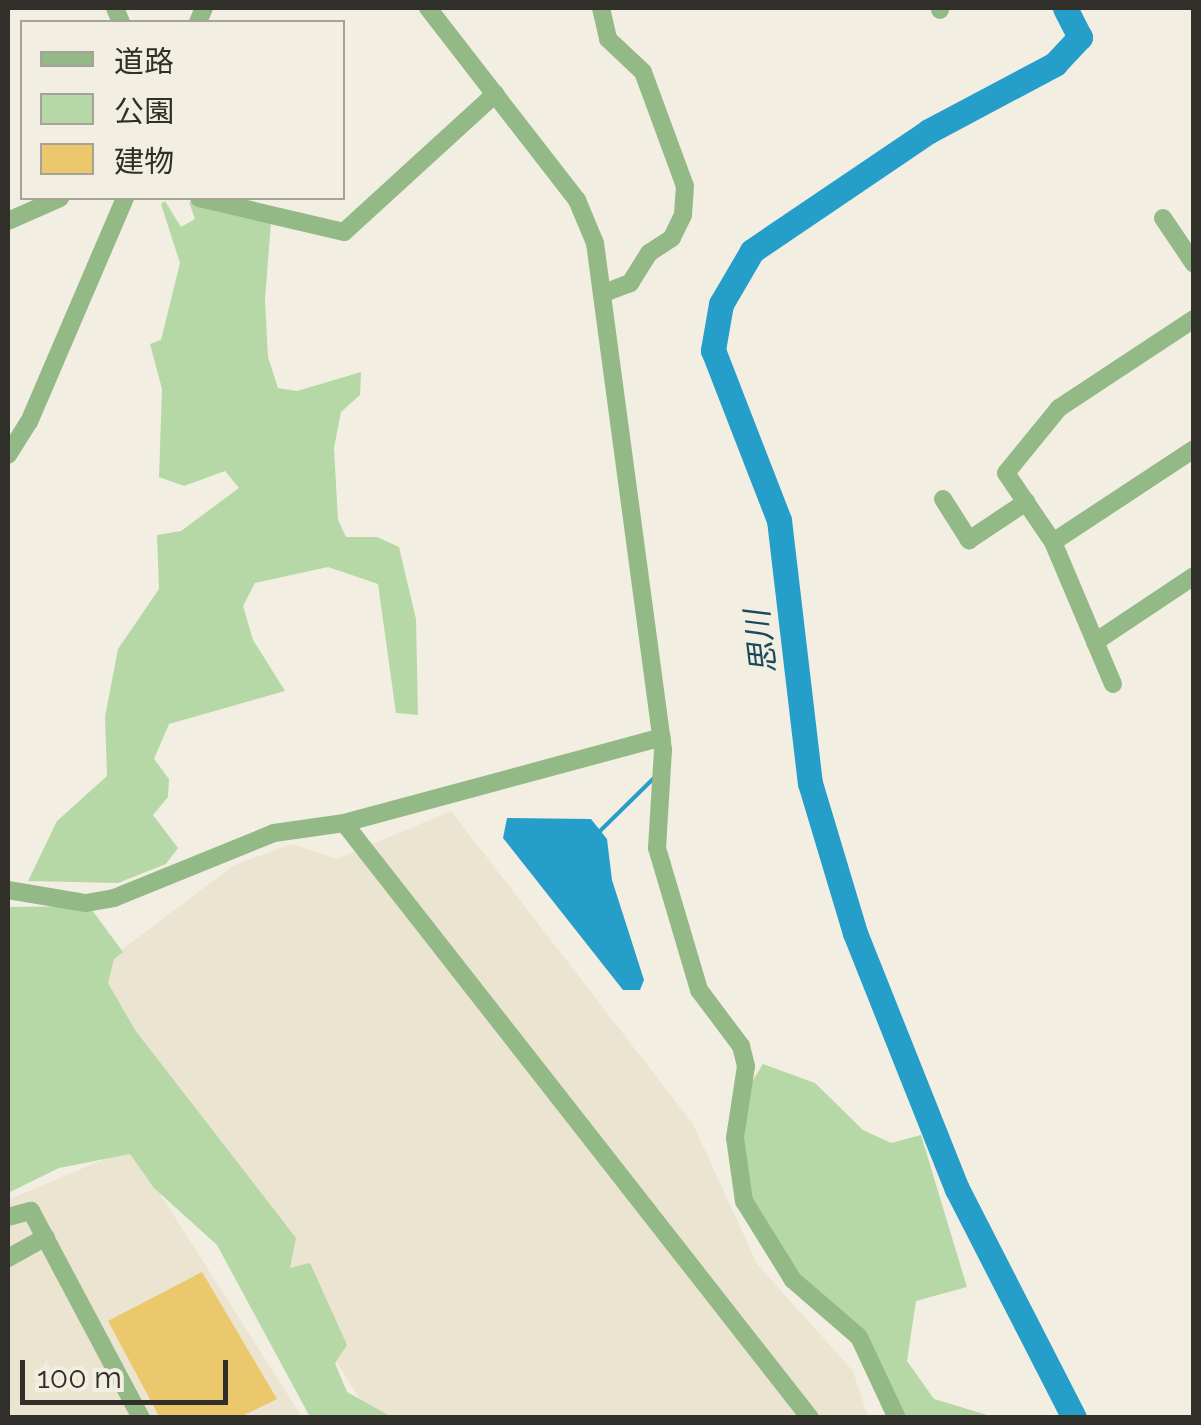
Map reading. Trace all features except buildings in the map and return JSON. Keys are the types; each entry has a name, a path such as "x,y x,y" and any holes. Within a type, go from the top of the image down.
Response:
{"street":[{"path":"428,8 577,200 595,243 662,737 658,848 699,990 742,1046 746,1066 735,1138 744,1201 793,1280 859,1337 896,1418"},
{"path":"601,8 608,40 643,72 685,186 683,215 672,238 649,252 630,283 604,292"},
{"path":"208,200 344,232 495,94"},
{"path":"8,220 55,200"},
{"path":"8,455 28,422 124,200"},
{"path":"1163,218 1194,264"},
{"path":"1113,684 1054,542 1006,473 1059,408 1194,319"},
{"path":"1054,542 1194,449"},
{"path":"942,499 969,540 1026,502"},
{"path":"1096,642 1194,576"},
{"path":"8,890 86,903 114,898 274,833 344,823 662,737"},
{"path":"344,823 810,1418"},
{"path":"8,1217 31,1211 141,1418"},
{"path":"8,1258 46,1237"}],"shaded area":[{"path":"451,811 693,1124 757,1264 853,1371 868,1417 371,1417 103,989 112,957 234,865 292,844 337,859"},
{"path":"131,1148 302,1417 8,1418 8,1200"}],"green space":[{"path":"165,201 181,227 195,219 189,202 271,222 265,300 268,357 278,388 297,391 361,372 360,395 341,412 334,448 338,520 346,537 377,537 399,547 416,619 418,715 396,713 378,584 328,567 255,583 243,606 253,640 285,691 169,724 154,759 169,779 168,797 153,815 178,848 166,864 118,883 28,881 57,821 107,776 105,717 118,649 159,589 157,535 181,531 239,488 225,471 184,486 159,477 162,389 150,344 161,340 180,263 161,204"},
{"path":"89,906 123,952 114,959 108,983 135,1030 296,1238 290,1268 310,1263 347,1345 335,1363 347,1392 392,1417 310,1417 217,1245 154,1188 130,1154 59,1168 8,1193 8,907"},
{"path":"763,1064 815,1083 863,1130 891,1143 921,1135 967,1287 916,1301 907,1361 934,1399 994,1417 904,1417 877,1360 794,1273 750,1207 742,1156 750,1085"}],"water":[{"path":"507,818 591,819 607,839 612,880 644,980 640,990 623,990 503,838"}],"waterway":[{"name":"思川","path":"1065,8 1080,37 1055,64 929,131 752,251 721,304 713,350 779,520 810,783 855,933 957,1189 1074,1418"},
{"path":"600,831 654,778"}]}
